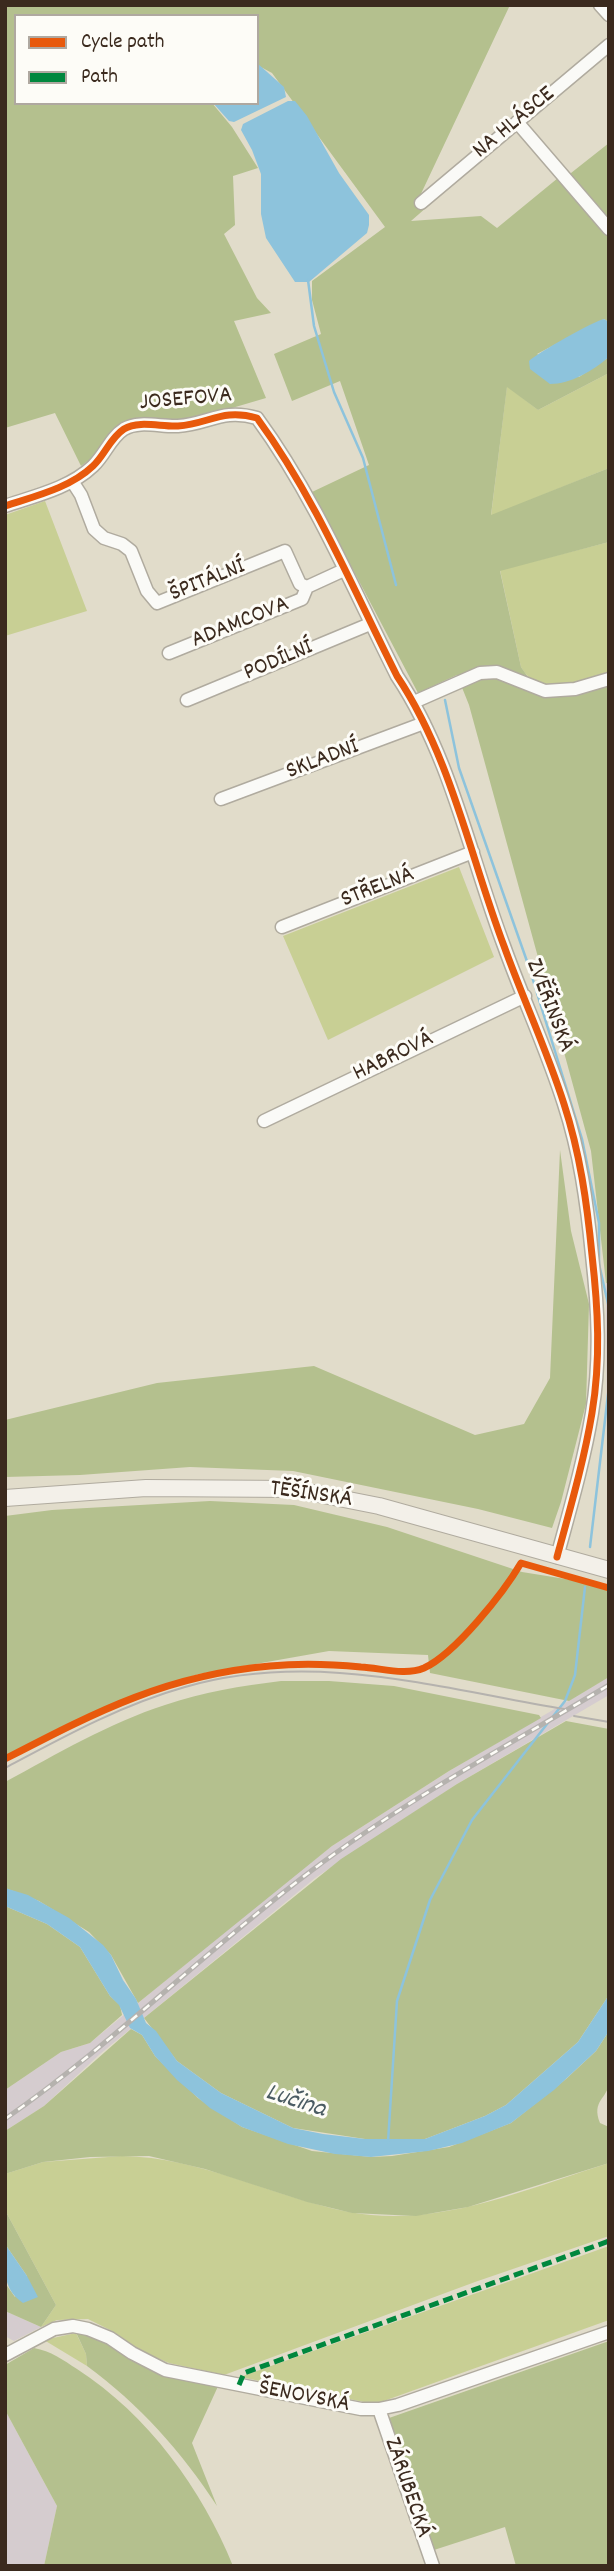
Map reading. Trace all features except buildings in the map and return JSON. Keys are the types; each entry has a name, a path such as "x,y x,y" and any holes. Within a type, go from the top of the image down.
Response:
{"main road":[{"name":"TĚŠÍNSKÁ","path":"5,1498 146,1488 293,1489 379,1507 609,1570"}],"street":[{"path":"600,5 609,15"},
{"name":"NA HLÁSCE","path":"421,202 609,45"},
{"path":"517,122 609,229"},
{"name":"JOSEFOVA","path":"5,506 72,481 94,465 123,429 133,424 180,426 231,413 257,418 309,502"},
{"name":"ŠPITÁLNÍ","path":"72,481 81,495 94,529 104,538 122,544 131,551 147,591 157,603 285,551 300,584 307,587"},
{"name":"ZVĚŘINSKÁ","path":"309,502 397,676 424,723 473,852 504,946 565,1105 580,1162 599,1321 592,1411 557,1557"},
{"name":"ADAMCOVA","path":"169,653 302,599 307,587 344,570"},
{"name":"PODÍLNÍ","path":"187,700 370,624"},
{"path":"414,702 480,673 497,672 545,691 575,689 609,679"},
{"name":"SKLADNÍ","path":"222,799 424,723"},
{"name":"STŘELNÁ","path":"282,927 473,852"},
{"name":"HABROVÁ","path":"264,1121 524,996"},
{"name":"ŠENOVSKÁ","path":"5,2355 54,2329 73,2326 88,2329 110,2339 165,2370 362,2409 379,2409 398,2405 609,2332"},
{"name":"ZÁRUBECKÁ","path":"379,2409 433,2566"}],"shaded area":[{"path":"606,1283 609,1284 607,1469"},
{"path":"609,1677 609,1695 457,1784 315,1878 100,2054 44,2106 5,2131 5,2090 61,2052 90,2043 272,1892 332,1846 449,1771"},
{"path":"5,2311 41,2327 14,2341 5,2336"},
{"path":"5,2410 57,2506 44,2566 5,2566"}],"green space":[{"path":"5,5 510,5 419,198 427,207 411,221 481,216 497,228 558,178 571,173 609,143 609,322 604,319 537,354 579,377 609,357 609,373 538,410 507,387 491,515 609,468 609,542 500,571 521,667 542,697 609,686 609,1284 606,1283 591,1151 469,705 457,675 418,693 312,492 369,465 340,381 292,401 274,354 321,334 312,300 312,281 385,227 272,73 259,66 259,14 14,14 14,105 214,105 232,127 258,168 233,176 235,225 224,234 257,298 271,313 234,321 266,398 181,423 155,421 105,441 93,457 81,466 55,413 5,428"},
{"path":"609,373 609,468 491,516 507,386 538,410"},
{"path":"45,501 87,611 5,636 5,515"},
{"path":"609,542 609,674 565,685 539,685 521,667 500,570"},
{"path":"459,867 494,957 328,1040 283,936"},
{"path":"560,1150 571,1231 589,1304 586,1404 552,1528 478,1509 293,1471 190,1467 5,1477 5,1420 157,1383 314,1366 475,1435 524,1424 550,1378"},
{"path":"210,1501 294,1505 387,1527 522,1572 609,1586 609,1677 569,1701 430,1673 428,1655 329,1651 199,1674 157,1687 122,1700 5,1760 5,1516 52,1510"},
{"path":"281,1681 329,1681 394,1686 539,1715 541,1718 449,1771 332,1846 138,2003 111,1955 89,1932 39,1901 5,1888 5,1782 144,1712 208,1693"},
{"path":"566,1721 609,1729 609,1995 578,2042 506,2105 425,2139 365,2139 293,2128 221,2093 177,2061 144,2018 341,1859 457,1784"},
{"path":"5,1906 47,1924 80,1947 110,1996 120,2005 122,2015 90,2043 61,2052 5,2090"},
{"path":"131,2029 142,2035 155,2056 198,2098 242,2127 312,2151 371,2157 449,2147 511,2123 596,2051 609,2031 609,2082 597,2109 600,2123 609,2127 609,2163 468,2207 416,2216 352,2213 307,2202 205,2169 149,2156 90,2157 43,2162 5,2174 5,2131 44,2106"},
{"path":"122,2156 180,2163 321,2205 382,2216 448,2211 481,2204 609,2163 609,2236 475,2282 224,2375 169,2363 143,2352 114,2332 88,2319 57,2320 41,2327 56,2305 5,2210 5,2174 43,2162"},
{"path":"5,2210 56,2305 41,2327 5,2311 5,2283 15,2297 27,2276 5,2244"},
{"path":"609,2246 609,2320 381,2402 364,2402 240,2377"},
{"path":"73,2326 132,2353 220,2382 192,2443 217,2506 158,2430 124,2396 87,2366 86,2354"},
{"path":"76,2333 86,2354 87,2366 44,2340"},
{"path":"609,2341 609,2566 516,2566 505,2527 434,2550 389,2418"},
{"path":"34,2348 57,2356 77,2369 127,2408 149,2431 189,2482 206,2509 233,2566 44,2566 57,2506 5,2410 5,2365"}],"water":[{"path":"259,65 284,87 286,97 234,122 229,121 215,105 259,105"},
{"path":"288,101 295,101 307,116 339,173 369,215 367,233 309,282 295,282 266,238 261,214 261,174 241,130 243,124"},
{"path":"604,319 609,322 609,357 596,367 573,379 550,384 530,369 529,361 578,331"},
{"path":"5,1888 28,1895 69,1918 103,1945 136,1999 146,2023 156,2031 177,2061 221,2093 293,2128 365,2139 425,2139 506,2105 578,2042 609,1995 609,2031 596,2051 554,2090 511,2123 462,2143 428,2151 371,2157 335,2154 288,2144 242,2127 210,2108 177,2080 155,2056 142,2035 130,2028 119,2005 110,1996 80,1947 47,1924 5,1906"},
{"path":"5,2244 38,2297 23,2303 11,2291 5,2269"}],"waterway":[{"path":"308,280 314,326 334,392 363,458 396,585"},
{"path":"445,700 459,768 529,967 582,1139 599,1223 599,1264 609,1308"},
{"path":"590,1547 609,1386"},
{"path":"388,2142 397,2001 430,1900 472,1820 565,1701 575,1675 585,1587"}],"tram line":[{"path":"5,1768 138,1703 185,1687 233,1676 280,1672 375,1676 564,1709"},
{"path":"574,1716 609,1722"}],"railway":[{"path":"5,2119 84,2060 272,1901 346,1845 457,1774 609,1685"}],"marked path":[{"path":"239,2385 244,2373 609,2241"}],"cycle path":[{"path":"5,506 52,490 84,474 101,457 115,437 130,426 189,425 225,416 245,415 257,418 315,511 397,676 416,707 446,773 504,946 570,1122 582,1178 590,1236 598,1353 589,1431 557,1557"},
{"path":"5,1759 101,1711 164,1687 198,1678 293,1664 401,1671 424,1668 450,1650 464,1636 503,1590 521,1563 609,1588"}],"water label":[{"name":"Lučina","path":"295,2103"}]}
